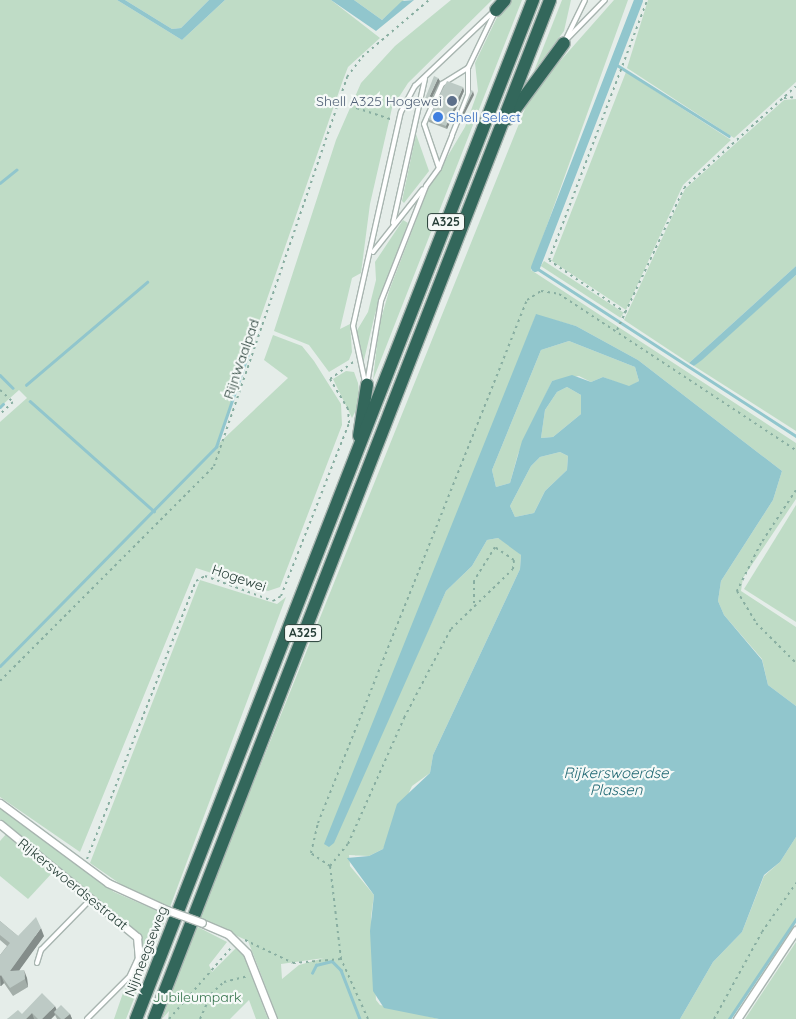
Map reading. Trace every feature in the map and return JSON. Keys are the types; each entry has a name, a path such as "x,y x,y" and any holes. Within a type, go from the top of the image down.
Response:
{"highway":[{"name":"A325","path":"360,444 533,0"},
{"name":"A325","path":"154,1019 198,900 550,0"},
{"path":"501,126 564,43"},
{"path":"360,444 358,426 367,385"},
{"name":"Nijmeegseweg","path":"136,1019 360,444"}],"street":[{"name":"Rijkerswoerdsestraat","path":"0,803 84,866 138,899 202,923 236,941 257,973 273,1019"},
{"name":"Rijkerswoerdsestraat","path":"0,824 137,937 133,972"},
{"path":"737,1019 796,930"}],"lane":[{"path":"564,43 585,0"},
{"path":"564,43 605,0"},
{"path":"371,254 393,223 426,186 439,168 468,95 468,68 500,5"},
{"path":"367,385 358,359 353,326 371,254 398,121 407,100 426,76 500,5"},
{"path":"439,168 424,124 442,84 468,68"},
{"path":"393,223 426,76"},
{"path":"367,385 382,301 426,186"},
{"path":"37,963 41,950 91,898"},
{"path":"132,988 133,972"},
{"path":"87,1019 133,972"}],"path":[{"name":"RijnWaalpad","path":"0,681 214,466 338,102 357,63 429,0"},
{"path":"626,313 550,260 626,66 626,53 647,0"},
{"path":"617,330 684,188 796,86"},
{"path":"784,98 796,97"},
{"path":"338,102 398,121"},
{"path":"330,866 311,853 318,823 524,304 541,291 554,291 617,330 796,450"},
{"name":"Hogewei","path":"84,866 196,581 205,576 272,601 281,596 349,423 348,409 330,378 358,359"},
{"path":"0,390 13,402 0,414"},
{"path":"796,490 761,543 737,591 756,623 796,663"},
{"path":"368,1019 341,959 330,866 366,809 425,675 451,629 474,607 515,565 495,547 474,581 474,607"},
{"path":"714,1019 762,932 796,883"},
{"path":"169,1019 236,941 256,944 293,963 341,959"},
{"path":"200,1019 211,994 224,982 257,973"}],"green space":[{"path":"0,0 117,0 182,40 225,0 331,0 380,38 348,67 216,446 288,378 264,360 273,335 302,346 314,361 341,404 342,425 280,587 268,591 196,568 80,852 0,797 0,422 27,398 19,390 0,407"},
{"path":"125,0 209,0 181,28 172,29"},
{"path":"354,0 404,0 382,20"},
{"path":"451,0 492,0 408,83 392,108 370,204 361,273 352,278 340,329 350,324 352,352 349,360 329,372 309,345 274,331 336,140 361,83 395,46"},
{"path":"512,0 522,0 373,380 379,326 389,291 428,189 465,127 478,91 475,63 500,11"},
{"path":"562,0 571,0 564,31 534,71"},
{"path":"614,0 628,0 531,270 796,443 796,499 743,578 741,591 796,627 796,706 768,685 762,659 724,615 718,601 721,581 773,500 782,471 638,360 576,326 536,315 329,847 446,591 472,566 487,540 498,538 510,545 521,555 520,569 433,755 430,773 412,786 383,849 369,856 349,855 350,866 374,895 371,917 376,1000 380,1005 439,1019 278,1019 248,941 199,918 531,94","holes":["324,958 299,965 282,979 281,964"]},
{"path":"648,0 796,0 796,82 734,138 627,68"},
{"path":"626,72 731,140 683,185 626,310 552,261"},
{"path":"796,99 796,266 689,363 624,320 685,189 784,100"},
{"path":"416,134 429,171 404,203 402,201"},
{"path":"403,220 408,223 375,314 363,364 356,332 368,312 376,280 375,262"},
{"path":"544,261 624,313 620,318 541,266"},
{"path":"796,275 796,431 694,366"},
{"path":"569,341 635,367 639,381 629,387 603,377 591,382 579,376 552,381 518,454 510,483 496,487 492,470 541,350"},
{"path":"346,371 354,372 358,383 360,402 352,418 333,379"},
{"path":"567,387 581,395 581,414 553,437 541,438 545,410 557,392"},
{"path":"560,452 568,456 567,470 545,491 534,513 515,517 510,506 531,466 540,457"},
{"path":"796,505 796,622 744,589"},
{"path":"200,580 277,604 286,597 170,907 132,892 90,863"},
{"path":"0,807 114,892 167,915 126,1019 114,1019 124,990 140,972 145,953 138,933 0,819"},
{"path":"7,833 53,872 28,899 0,876 0,841"},
{"path":"796,837 796,921 731,1019 680,1019 713,962 742,932 764,876 780,862"},
{"name":"Jubileumpark","path":"196,926 227,942 209,965 212,972 236,948 244,956 268,1019 256,1019 249,1000 230,1019 168,1019 169,1011 162,1019"},
{"path":"796,942 796,1019 745,1019"}],"water":[{"path":"117,0 125,0 172,29 181,28 209,0 225,0 182,40"},
{"path":"331,0 354,0 382,20 402,1 414,0 376,31"},
{"path":"796,266 796,275 702,360 694,366 689,363"},
{"name":"Rijkerswoerdse Plassen","path":"536,314 576,326 638,360 782,471 773,500 721,581 718,601 724,615 762,660 768,685 796,706 796,837 780,862 764,875 742,932 713,962 680,1019 439,1019 384,1008 373,991 370,931 374,895 347,858 369,856 383,849 397,804 430,773 433,755 520,569 521,555 498,538 487,540 472,566 446,591 334,843 329,847 324,844","holes":["569,341 635,367 639,381 629,386 603,377 591,382 572,375 552,381 522,441 510,483 496,487 492,470 541,350","567,387 581,395 581,414 553,437 541,438 545,410 557,392","560,452 568,456 567,470 545,491 534,513 515,517 510,506 531,466 540,457"]}],"building":[{"path":"434,76 438,78 427,102 424,101"},
{"path":"447,81 463,87 446,126 428,119"},
{"path":"471,90 473,91 461,116"},
{"path":"36,917 41,928 10,971 24,970 25,979 10,988 0,976 0,955 10,943 0,935 0,921 18,936"},
{"path":"42,993 55,1006 42,1019 38,1019 32,1013 26,1019 7,1019 18,1010 22,1014"},
{"path":"61,1005 70,1014 64,1019 61,1019 54,1012"}],"waterway":[{"path":"535,267 638,0"},
{"path":"614,63 729,136"},
{"path":"0,183 16,170"},
{"path":"535,267 796,436"},
{"path":"26,385 147,282"},
{"path":"0,666 216,447 248,354"},
{"path":"0,375 13,388"},
{"path":"30,401 154,511"},
{"path":"0,407 3,404"},
{"path":"729,1019 796,919"},
{"path":"312,973 316,965 332,961 341,970 360,1019"}],"place":[{"name":"Shell A325 Hogewei","path":"452,101"},
{"name":"Shell Select","path":"438,117"}]}
